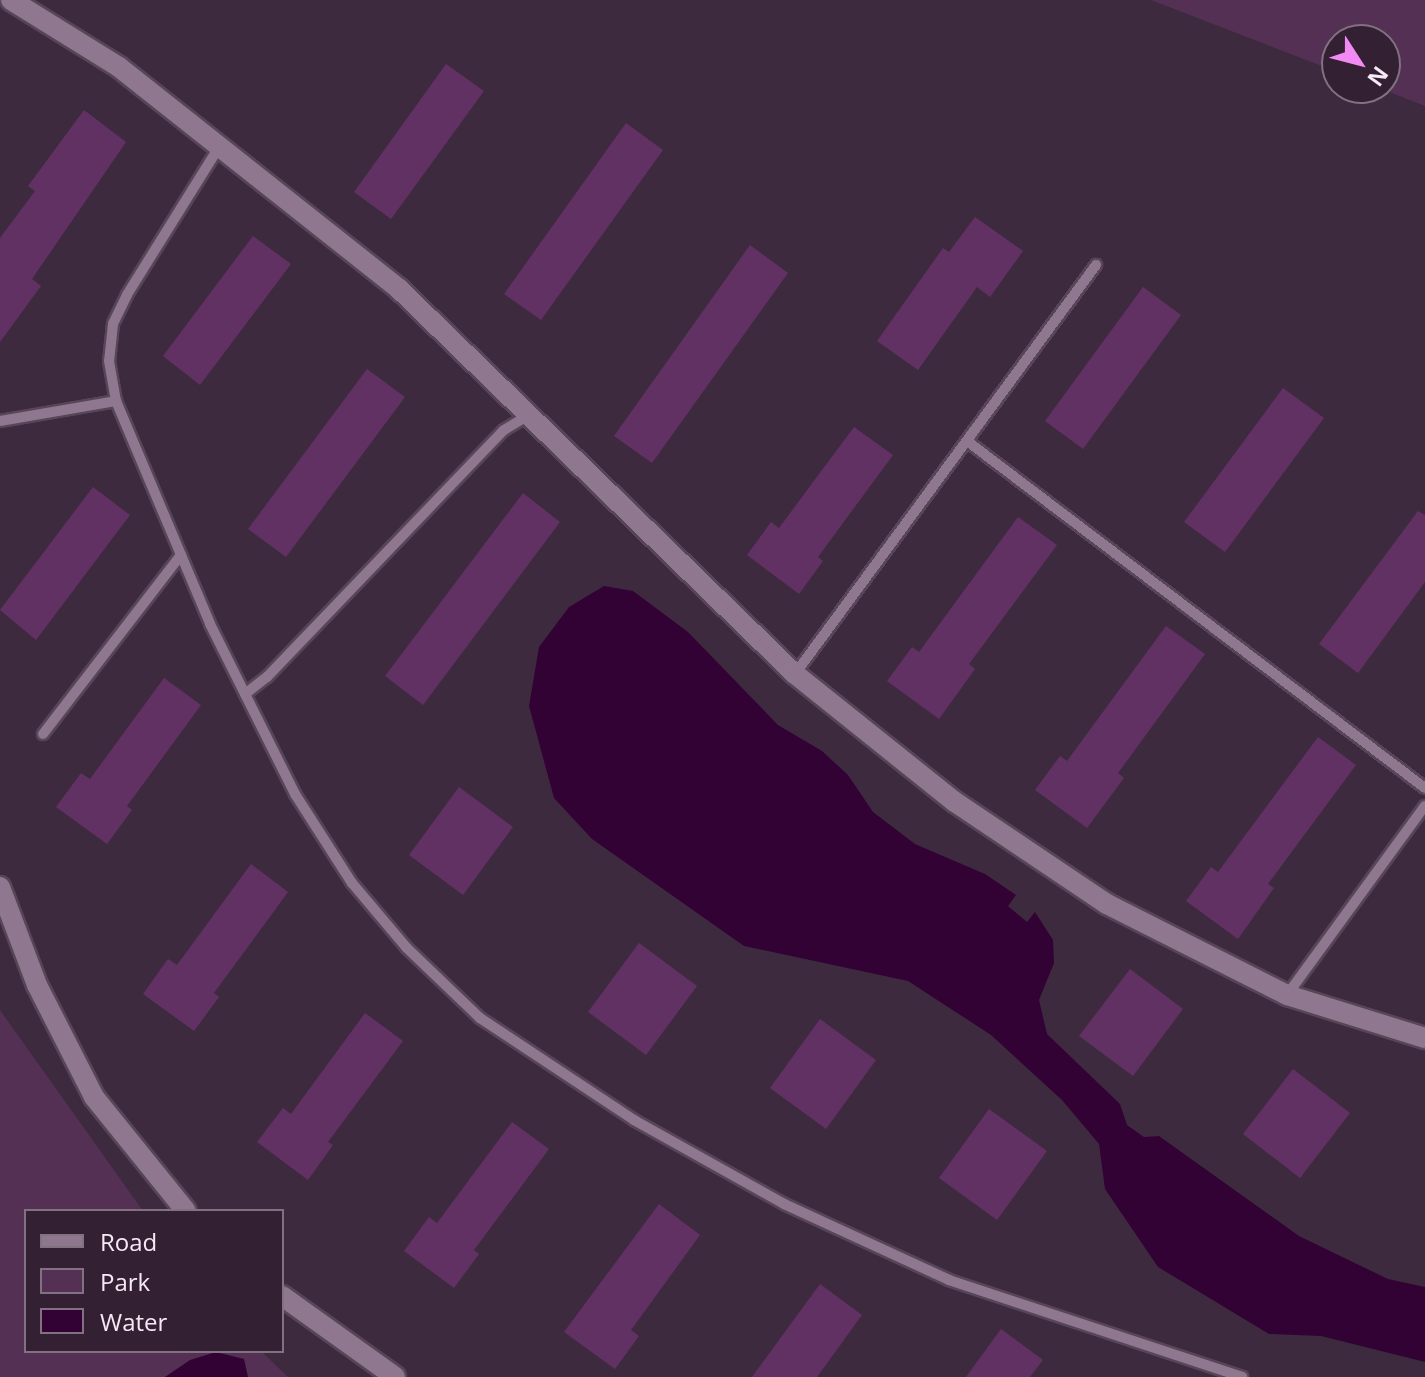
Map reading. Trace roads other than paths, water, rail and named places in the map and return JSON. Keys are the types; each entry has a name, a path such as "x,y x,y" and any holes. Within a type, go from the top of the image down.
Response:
{"street":[{"path":"11,0 119,67 399,289 795,674 955,802 1107,904 1287,995 1425,1038"},
{"path":"0,887 37,985 94,1097 184,1209"},
{"path":"284,1297 395,1377"}],"lane":[{"path":"219,147 113,324 109,361 116,401 181,555 245,694 295,794 352,883 407,948 480,1018 634,1120 784,1204 949,1280 1242,1377"},
{"path":"795,674 1096,265"},
{"path":"0,421 116,401"},
{"path":"245,694 267,677 504,430 531,414"},
{"path":"967,441 1425,788"},
{"path":"43,734 181,555"},
{"path":"1287,995 1425,806"}],"water":[{"path":"604,586 633,591 688,632 778,725 822,751 848,775 873,812 915,844 985,874 1016,895 1008,906 1027,922 1035,912 1053,940 1054,963 1039,1000 1047,1034 1120,1104 1127,1125 1144,1137 1159,1136 1299,1236 1388,1279 1425,1287 1425,1362 1321,1336 1269,1334 1158,1267 1105,1189 1099,1144 1062,1100 991,1035 908,981 744,946 592,839 554,798 529,706 539,647 569,607"},
{"path":"213,1353 244,1359 248,1377 165,1377 190,1360"}]}
